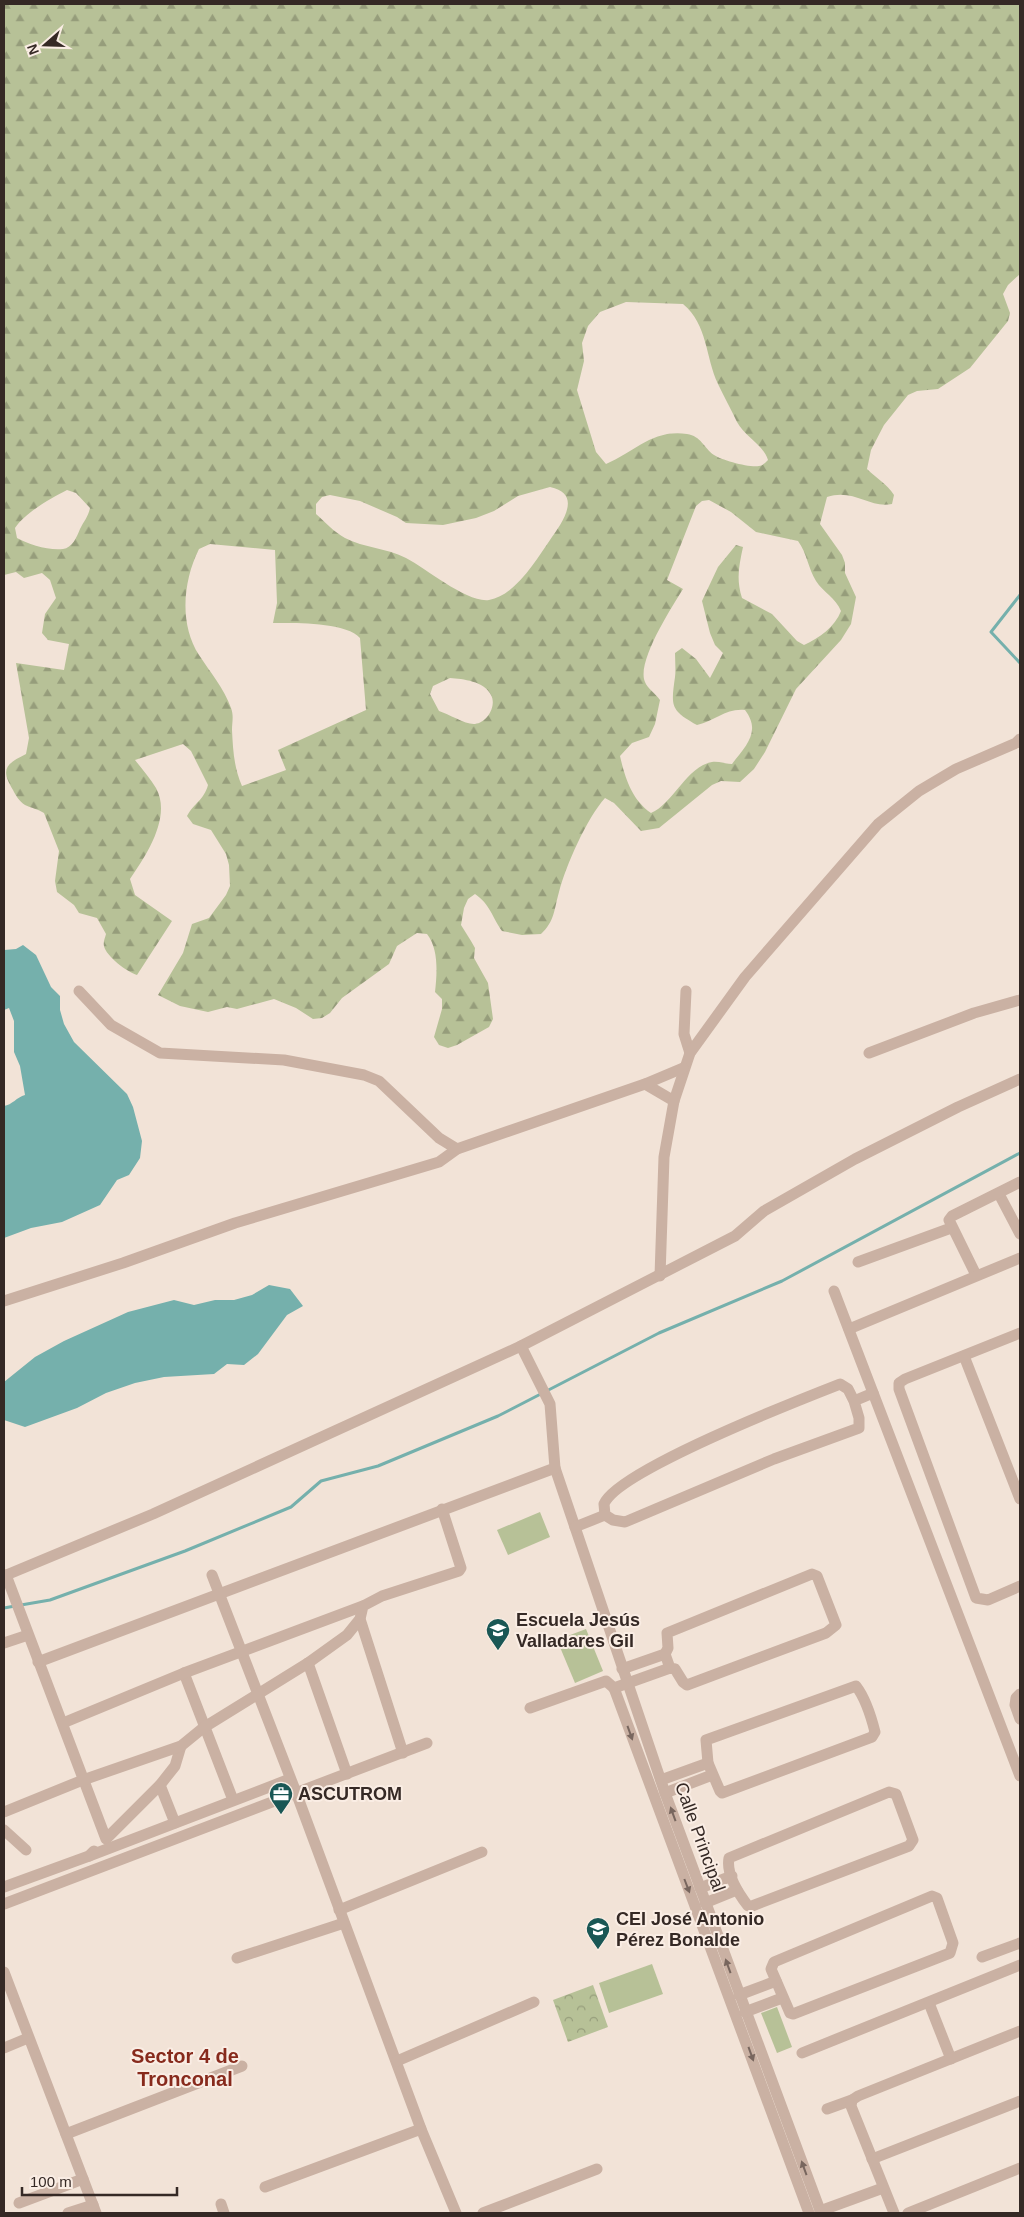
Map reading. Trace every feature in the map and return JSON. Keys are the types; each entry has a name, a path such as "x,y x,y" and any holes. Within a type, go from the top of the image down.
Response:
{"street":[{"path":"660,1276 664,1157 674,1101 683,1068 690,1053 745,977 878,824 919,790 956,768 1016,743 1020,738"},
{"path":"686,991 684,1034 690,1053"},
{"path":"79,992 111,1025 160,1053 284,1060 364,1075 379,1081 439,1138 457,1148"},
{"path":"869,1053 974,1014 1020,1000"},
{"path":"4,1301 123,1263 235,1223 439,1162 457,1148 646,1084 683,1068"},
{"path":"106,1839 6,1579 521,1346 735,1236 764,1211 855,1160 1020,1079"},
{"path":"646,1084 674,1101"},
{"path":"976,1275 951,1228 949,1220 952,1216 1020,1182"},
{"path":"999,1194 1020,1234"},
{"path":"858,1262 951,1228"},
{"path":"849,1329 1020,1258"},
{"path":"834,1291 1020,1776"},
{"path":"1020,1333 905,1378 899,1383 898,1389 976,1598 988,1600 1020,1586"},
{"name":"Calle Principal","path":"521,1346 550,1404 555,1468 665,1793 816,2212"},
{"path":"964,1356 1020,1499"},
{"path":"840,1384 848,1389 854,1401 859,1418 859,1428 774,1459 625,1522 613,1520 606,1515 604,1504 612,1493 664,1460 758,1417 840,1384"},
{"path":"854,1401 873,1393"},
{"path":"38,1662 555,1468"},
{"path":"62,1723 363,1606 382,1596 459,1571 462,1568 442,1510"},
{"path":"575,1527 606,1515"},
{"path":"614,1688 670,1668 675,1669 682,1682 687,1685 826,1633 836,1624 817,1576 812,1574 667,1633 668,1648 666,1654 670,1668"},
{"path":"212,1575 297,1795 421,2129 456,2213"},
{"path":"4,1812 83,1780 181,1746 204,1728 308,1663 347,1634 360,1619 363,1606"},
{"path":"360,1619 404,1754"},
{"path":"4,1643 27,1631"},
{"path":"622,1669 666,1654"},
{"path":"308,1663 347,1774"},
{"path":"184,1674 232,1800"},
{"path":"530,1708 606,1681 614,1688 816,2212 883,2188"},
{"path":"856,1686 863,1694 875,1732 872,1737 722,1793 710,1769 706,1740 849,1688 856,1686"},
{"path":"1020,1694 1016,1698 1015,1705 1020,1719"},
{"path":"4,1904 297,1795 347,1774 404,1754 427,1743"},
{"path":"89,1856 160,1785 175,1766 181,1746"},
{"path":"661,1780 710,1769"},
{"path":"665,1793 710,1769"},
{"path":"4,1887 290,1778"},
{"path":"160,1785 175,1823"},
{"path":"888,1792 896,1794 914,1840 910,1846 752,1906 748,1906 737,1890 732,1876 729,1858 888,1792"},
{"path":"4,1830 26,1850"},
{"path":"339,1910 482,1852"},
{"path":"700,1888 732,1876"},
{"path":"705,1903 737,1890"},
{"path":"932,1896 937,1898 953,1944 950,1953 793,2014 787,2009 782,1998 771,1969 774,1962 925,1898 932,1896"},
{"path":"237,1958 344,1924"},
{"path":"982,1958 1020,1943"},
{"path":"802,2053 1020,1965"},
{"path":"4,1972 95,2209 68,2213"},
{"path":"738,1995 776,1981"},
{"path":"745,2012 782,1998"},
{"path":"397,2061 534,2002"},
{"path":"929,2003 951,2059"},
{"path":"826,2109 1020,2032"},
{"path":"4,2048 28,2038"},
{"path":"66,2134 242,2066"},
{"path":"852,2100 852,2106 894,2213"},
{"path":"872,2159 1020,2101"},
{"path":"265,2188 421,2129"},
{"path":"484,2213 597,2168"},
{"path":"908,2213 1020,2168"},
{"path":"19,2203 83,2179"}],"green space":[{"path":"4,4 1020,4 1020,274 1008,285 1003,294 1010,313 1008,321 970,368 938,389 917,391 908,395 884,425 871,450 867,469 885,484 894,495 892,504 876,504 845,495 827,497 820,524 842,555 845,563 845,573 856,597 851,624 841,640 796,689 765,752 754,769 740,782 721,781 712,785 659,828 641,831 614,803 605,798 591,817 578,842 562,881 552,919 541,934 522,935 502,931 480,898 475,894 468,899 464,908 461,925 475,948 474,958 488,983 493,1019 489,1027 457,1045 448,1048 439,1045 434,1037 442,1009 442,999 435,992 437,970 435,954 434,947 427,934 417,933 397,946 389,964 342,998 330,1013 322,1018 313,1019 296,1008 274,999 237,1009 227,1007 208,1012 180,1006 158,995 183,953 192,924 209,918 226,895 230,886 229,865 226,854 211,830 193,824 187,816 204,794 208,785 191,751 183,744 135,760 156,788 160,799 161,811 155,836 130,879 135,895 172,921 137,975 113,959 104,946 106,934 97,918 79,913 74,905 57,892 55,881 59,851 44,813 21,802 7,777 6,772 10,764 26,754 29,738 16,663 64,670 69,644 48,640 42,633 45,614 56,598 50,580 42,573 24,578 16,572 4,575","holes":["626,302 683,304 691,312 702,331 720,389 737,422 762,449 768,460 761,465 755,466 729,461 714,455 696,437 675,433 654,438 606,464 596,452 577,390 584,361 582,343 588,326 600,312","550,487 566,496 568,503 564,518 559,526 516,585 499,597 480,600 459,591 406,558 345,538 316,514 316,504 322,497 330,495 360,501 397,517 406,523 443,525 476,518 494,511 518,496","67,490 76,493 90,508 72,544 63,549 51,549 33,545 17,538 15,528 19,522","709,500 731,512 756,532 798,541 816,581 836,602 841,611 831,627 821,635 804,645 797,641 772,614 742,598 739,566 743,547 736,545 718,567 702,601 710,633 715,645 723,653 710,678 696,659 682,648 675,653 673,701 677,711 697,725 732,711 745,710 752,725 750,738 743,751 732,764 712,762 703,765 695,770 666,802 651,813 644,808 630,788 620,756 632,743 649,737 655,724 660,700 645,682 646,662 656,635 683,589 667,580 696,506 702,501","210,544 275,550 277,603 273,623 332,626 344,629 360,638 366,710 278,750 286,770 242,786 234,759 233,716 231,708 221,687 199,655 188,630 186,616 187,588 199,549","450,678 461,679 478,684 488,690 493,699 493,704 490,713 483,721 471,724 439,711 430,694 433,686"]},
{"path":"540,1512 550,1537 508,1555 497,1530"},
{"path":"586,1629 603,1671 575,1683 557,1640"},
{"path":"652,1964 663,1994 609,2013 599,1983"},
{"path":"593,1985 608,2027 568,2042 553,2000"},
{"path":"777,2007 792,2047 777,2053 761,2013"}],"water":[{"path":"23,945 36,955 51,987 60,996 60,1010 64,1024 74,1042 127,1094 133,1107 142,1141 140,1158 129,1175 117,1180 100,1205 62,1222 31,1228 4,1238 4,1106 25,1095 20,1066 14,1052 14,1021 9,1008 4,1010 4,950 16,949"},
{"path":"269,1285 290,1289 303,1306 287,1315 258,1354 244,1365 227,1364 214,1374 164,1377 135,1383 106,1393 77,1408 25,1427 4,1420 4,1382 35,1357 64,1341 128,1312 174,1300 194,1305 215,1300 234,1300 252,1295"}],"waterway":[{"path":"1020,595 991,632 1020,663"},
{"path":"21,1605 50,1600 185,1551 291,1507 321,1481 378,1466 498,1416 659,1333 782,1281 1020,1153"},
{"path":"4,1608 15,1606"}],"place":[{"name":"Escuela Jesús Valladares Gil","path":"498,1651"},
{"name":"ASCUTROM","path":"281,1815"},
{"name":"CEI José Antonio Pérez Bonalde","path":"598,1950"}],"district":[{"name":"Sector 4 de Tronconal","path":"185,2068"}]}
